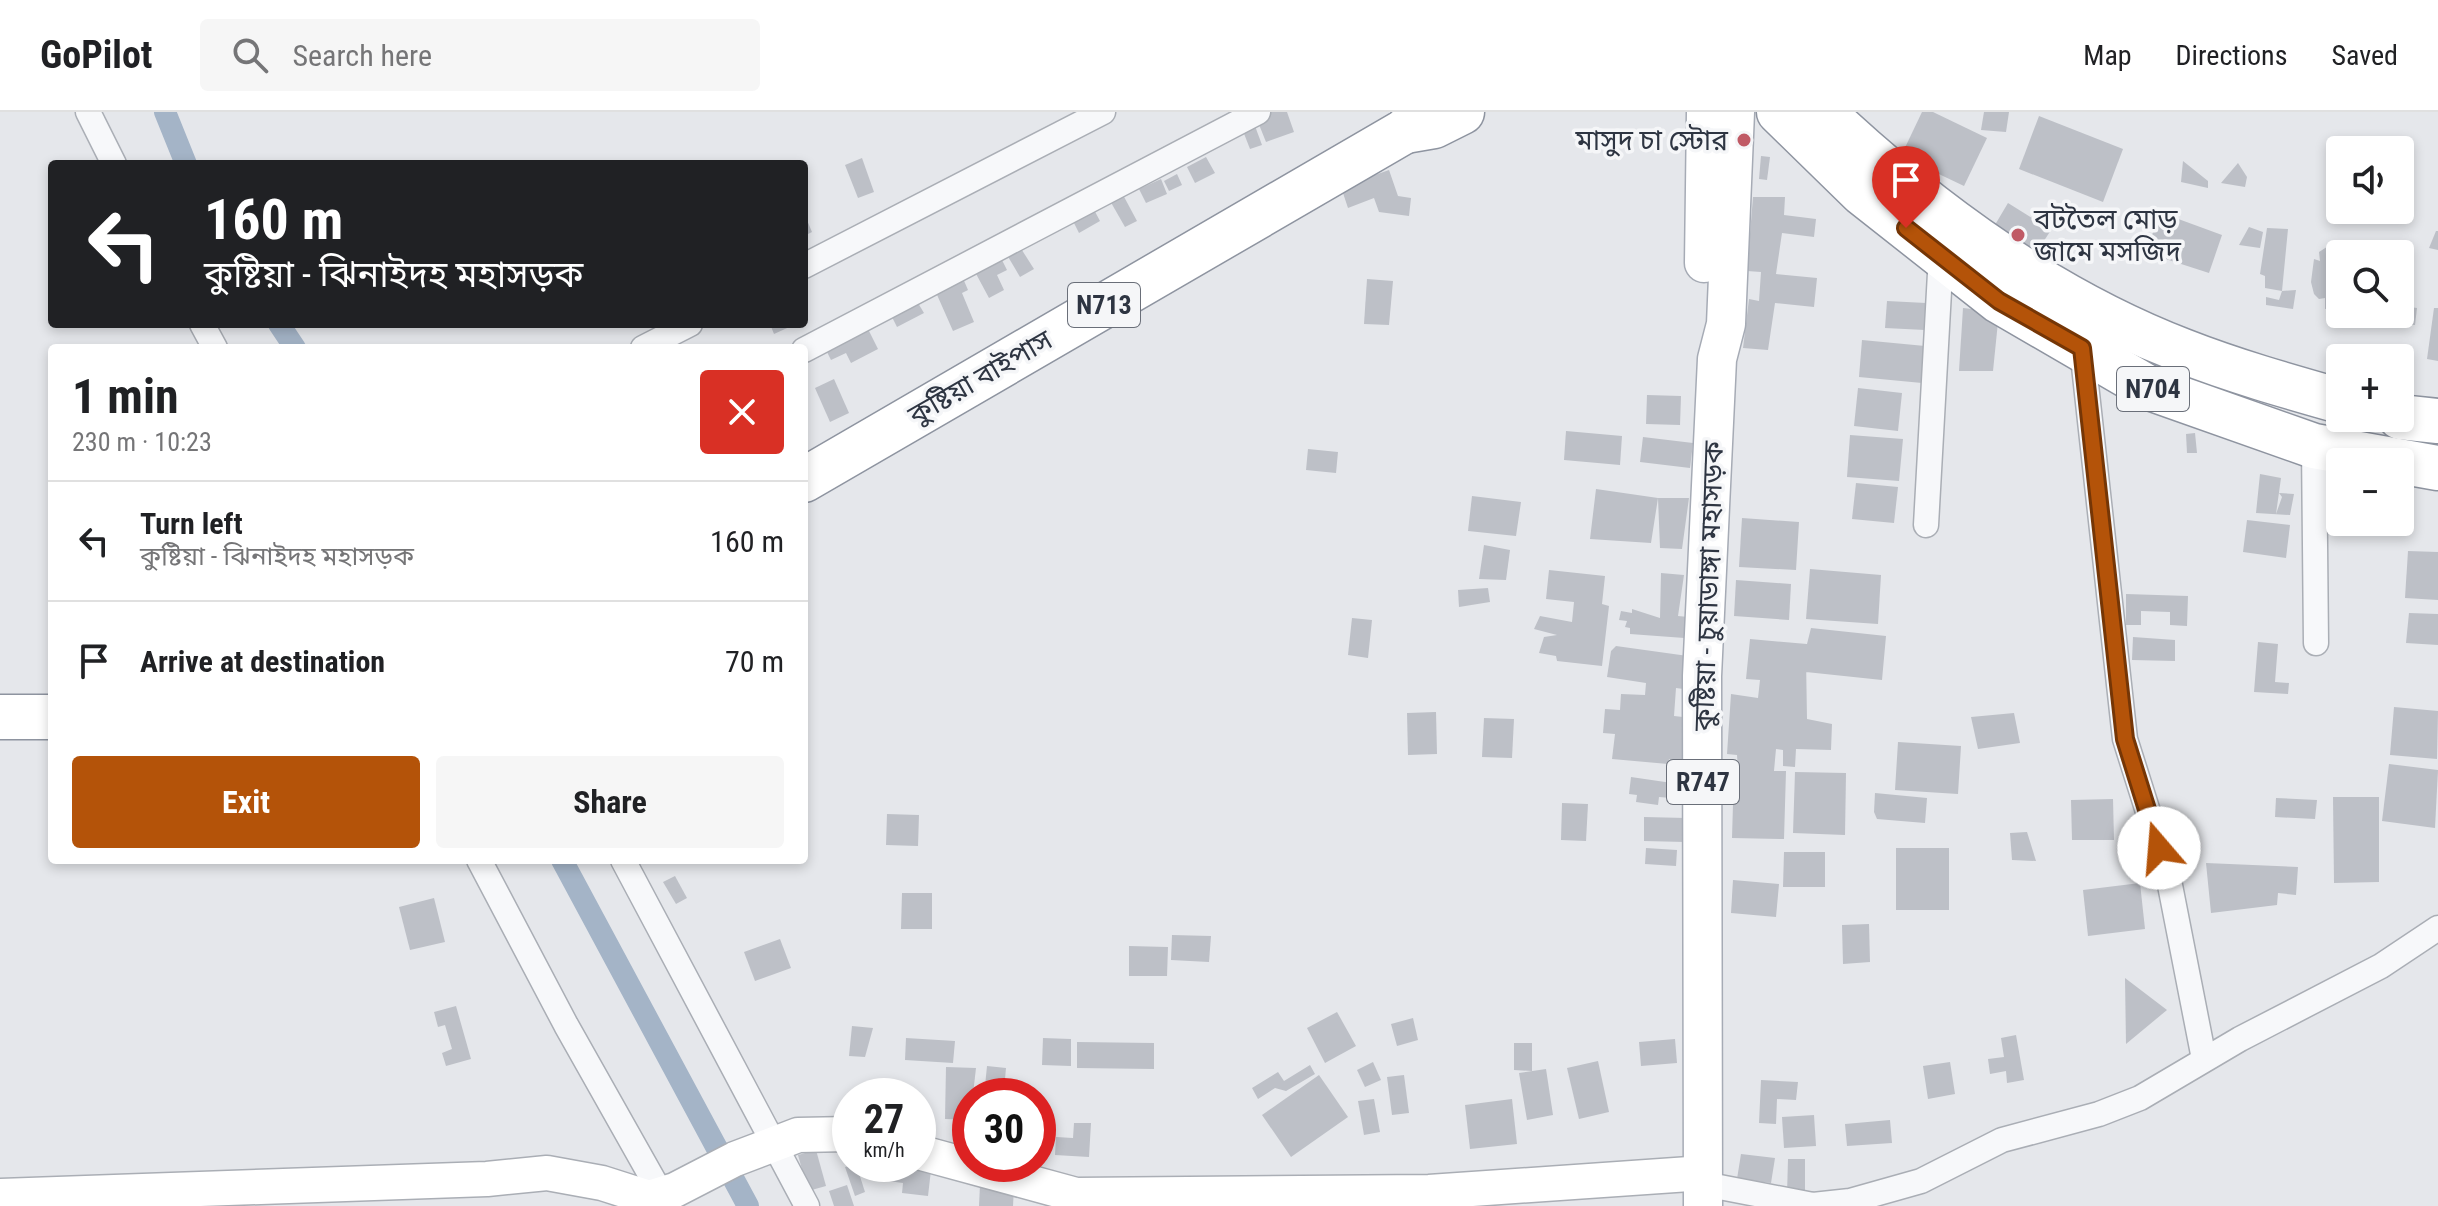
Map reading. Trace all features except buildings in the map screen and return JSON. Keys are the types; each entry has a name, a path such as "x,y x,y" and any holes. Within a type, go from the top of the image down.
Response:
{"highway":[{"name":"কুষ্টিয়া বাইপাস","path":"808,478 1414,121 1434,126 1462,112"},
{"name":"N704","path":"1779,112 1862,193 1999,301 2147,387 2314,446 2438,468"},
{"name":"N704","path":"1823,112 1877,162 1974,237 2082,304 2182,351 2326,397"},
{"path":"2414,418 2438,421"},
{"path":"0,717 48,717"}],"main road":[{"path":"1706,112 1703,318 1717,359"},
{"name":"কুষ্টিয়া - চুয়াডাঙ্গা মহাসড়ক","path":"1703,1188 1702,676 1717,359 1726,324 1735,112"},
{"path":"0,1196 487,1179 547,1173 602,1183 633,1195 668,1197 735,1159 798,1135 832,1134"},
{"path":"936,1157 1076,1195 1703,1188"}],"street":[{"path":"88,112 112,160"},
{"path":"808,264 1103,112"},
{"path":"808,348 1258,112"},
{"path":"1926,525 1941,255"},
{"path":"651,344 682,328"},
{"path":"2082,348 2125,739 2168,875 2204,1059"},
{"path":"2314,446 2316,643"},
{"path":"481,864 566,1025 668,1197"},
{"path":"625,864 807,1206"},
{"path":"1703,1188 1813,1205 1874,1195 1921,1181 2002,1140 2099,1114 2140,1098 2204,1059 2381,966 2438,928"}],"waterway":[{"path":"165,112 184,160"},
{"path":"282,328 292,344"},
{"path":"564,864 748,1206"}],"place":[{"name":"মাসুদ চা স্টোর","path":"1744,140"},
{"name":"বটতৈল মোড় জামে মসজিদ","path":"2018,235"}],"route":[{"path":"1906,228 1999,301 2082,348 2125,739 2159,848"}]}
